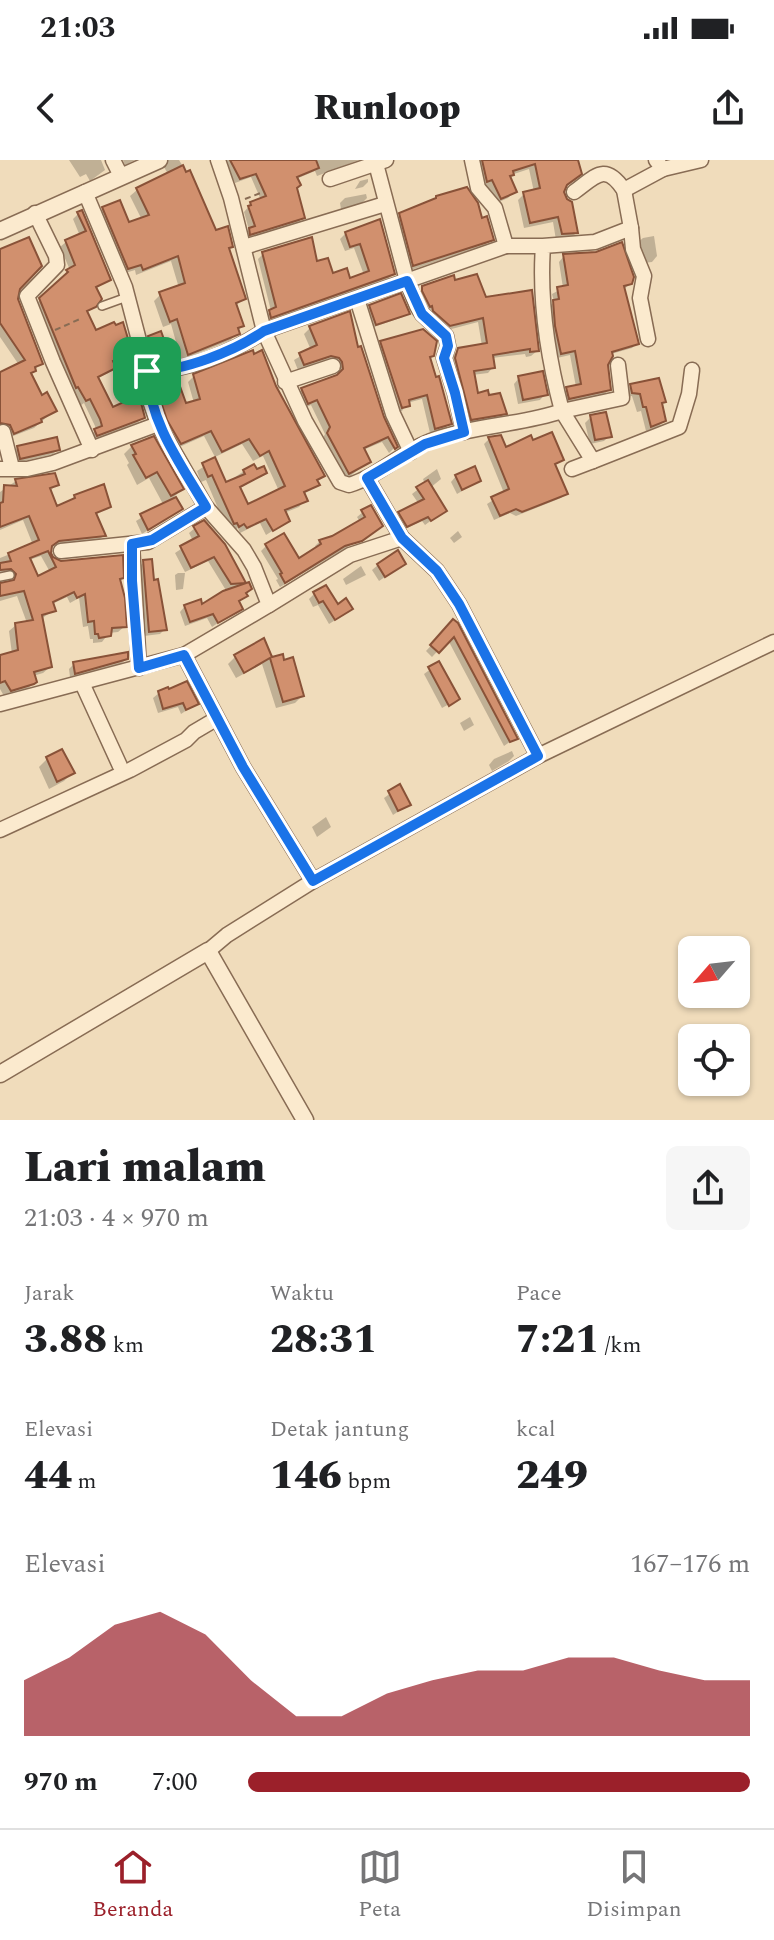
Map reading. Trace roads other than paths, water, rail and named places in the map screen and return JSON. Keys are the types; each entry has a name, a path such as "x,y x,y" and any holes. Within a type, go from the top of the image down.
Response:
{"street":[{"path":"113,160 121,176"},
{"path":"218,160 233,203 264,331 285,382 340,482 349,485 367,478 435,439 543,418 622,398 618,365"},
{"path":"472,160 478,188 495,208 506,246"},
{"path":"624,190 660,164 672,169 701,160"},
{"path":"0,231 154,161"},
{"path":"330,179 379,161 385,204 407,281 422,314 446,336 448,346 444,358 464,432"},
{"path":"574,192 598,174 605,173 614,177 624,190 634,254 644,276 640,298 648,339"},
{"path":"85,192 127,297 158,424 206,507 244,550 269,605"},
{"path":"244,247 385,204"},
{"path":"35,213 56,256 57,265 27,296 92,450"},
{"path":"147,371 163,371 209,357 249,342 264,331 506,246 595,242 631,228"},
{"path":"543,246 544,309 562,411 593,461"},
{"path":"357,299 393,414 411,452"},
{"path":"285,382 333,366"},
{"path":"572,469 679,427 693,380 692,370"},
{"path":"3,432 6,469 32,468 92,450 158,424"},
{"path":"367,478 402,538 437,571 459,604 538,756"},
{"path":"61,551 152,540 206,507"},
{"path":"0,704 184,655 350,555 402,538"},
{"path":"132,544 139,668"},
{"path":"0,1074 208,951 227,935 313,881 538,756 774,642"},
{"path":"184,655 243,767 313,881"},
{"path":"82,683 120,766"},
{"path":"0,830 130,770 186,740 216,719"},
{"path":"208,951 305,1120"}],"lane":[{"path":"102,306 127,297"},
{"path":"0,577 10,575"}]}
